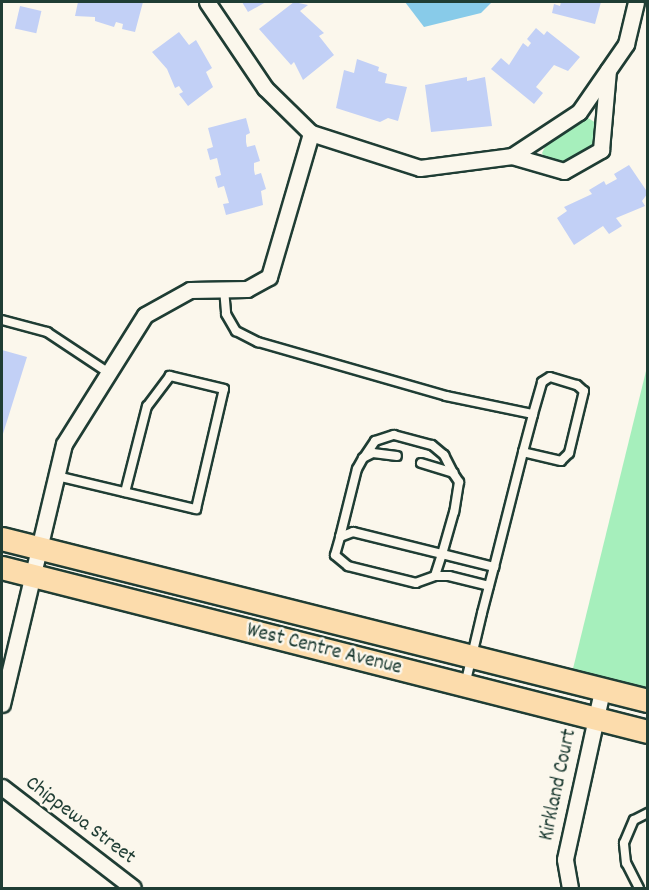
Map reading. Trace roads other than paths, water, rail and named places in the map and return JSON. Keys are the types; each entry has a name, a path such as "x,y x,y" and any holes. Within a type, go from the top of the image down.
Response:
{"main road":[{"name":"West Centre Avenue","path":"2,539 471,659 648,701"},
{"name":"West Centre Avenue","path":"2,568 648,732"}],"street":[{"path":"207,2 265,88 311,133 420,168 512,156 564,171 601,150 608,69"},
{"path":"512,156 579,112 626,44 636,2"},
{"path":"2,704 64,444 145,315 190,290 247,289 269,277 311,133"},
{"name":"Kirkland Court","path":"570,888 565,859 602,691"},
{"name":"Chippewa Street","path":"2,787 133,888"}],"lane":[{"path":"224,289 226,314 236,332 258,342 446,396 533,414"},
{"path":"2,320 47,332 109,373"},
{"path":"57,476 196,509 224,389 170,376 147,406 126,492"},
{"path":"465,686 489,586 523,452 542,382 550,378 577,385 584,392 568,453 561,461 523,452"},
{"path":"435,576 459,482 444,455 432,445 394,435 375,441 357,469 335,555 348,566 416,583 435,576 449,576 489,586"},
{"path":"363,458 373,453 397,456"},
{"path":"421,463 453,473"},
{"path":"339,537 353,532 494,567"},
{"path":"639,888 626,863 624,843 634,820 648,813"}],"water":[{"path":"405,2 492,2 481,13 424,27"}]}
